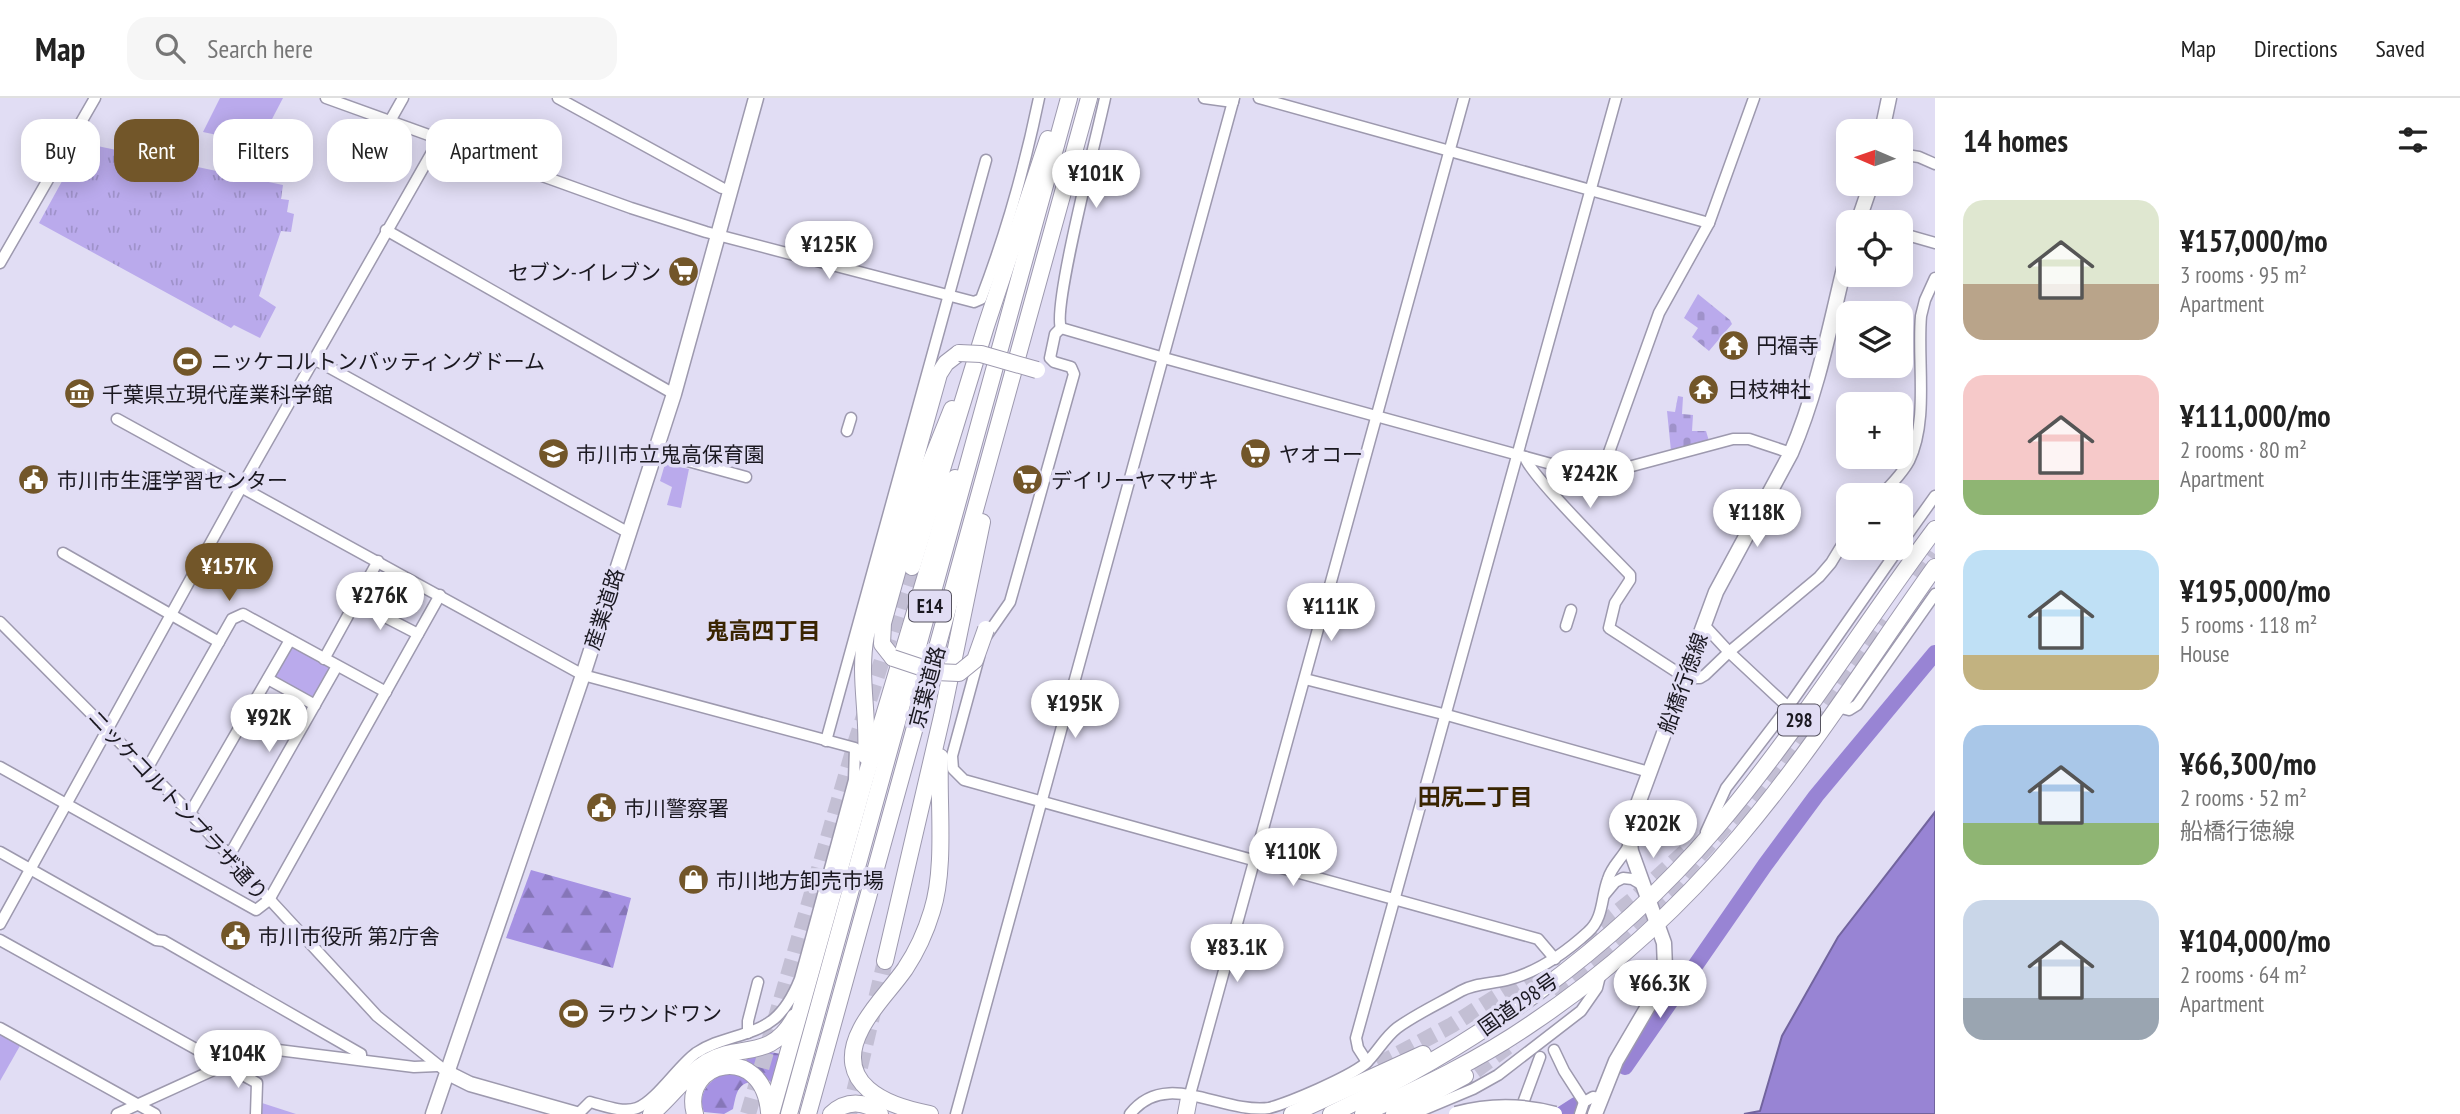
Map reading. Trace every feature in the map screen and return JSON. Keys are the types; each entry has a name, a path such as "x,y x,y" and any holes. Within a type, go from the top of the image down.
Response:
{"highway":[{"path":"912,567 986,326 1062,98"},
{"name":"京葉道路","path":"789,1114 1069,98"},
{"name":"京葉道路","path":"808,1114 1089,98"},
{"path":"986,326 921,485 882,628 882,644 892,658 935,672 957,674 975,660 986,629"},
{"path":"770,1114 944,510 1004,337"},
{"path":"865,779 867,731 862,671 866,635 939,374 946,362 959,353 981,354 1037,370"},
{"path":"885,961 942,716 1013,375"},
{"name":"国道298号","path":"1331,1114 1408,1075 1549,984 1603,941 1646,893 1694,853 1780,746 1935,529"},
{"name":"国道298号","path":"1363,1114 1445,1075 1531,1025 1601,972 1658,922 1698,883 1740,835 1837,708 1935,567"},
{"path":"930,1114 900,1108 874,1096 859,1077 854,1051 862,1026 917,950 933,907 940,859 942,716"},
{"path":"652,1114 693,1073 714,1059 758,1049 782,1035 796,1014 809,980"},
{"name":"298","path":"1292,1114 1403,1064 1549,984"},
{"name":"298","path":"1394,1114 1462,1078 1497,1054 1531,1025"},
{"path":"695,1114 694,1095 698,1083 713,1070 727,1066 742,1068 758,1080 766,1093 770,1114"},
{"path":"684,1114 684,1091 693,1073"},
{"path":"831,1114 845,1104 856,1103 871,1107 880,1114"}],"main road":[{"name":"産業道路","path":"433,1114 442,1069 583,675 674,394 756,98"},
{"path":"1885,119 1889,98"},
{"name":"船橋行徳線","path":"1595,1114 1616,1061 1664,976 1665,947 1630,843 1632,820 1722,578 1791,453 1808,411 1839,287"},
{"path":"442,1069 470,1084 574,1114"},
{"path":"1457,1114 1500,1107 1537,1109 1555,1114"}],"street":[{"path":"0,263 95,98"},
{"path":"326,98 384,119"},
{"path":"391,119 403,98"},
{"path":"558,98 730,190"},
{"path":"558,182 718,236 967,301 981,299 1022,172 1039,98"},
{"path":"1061,328 1059,316 1063,285 1105,98"},
{"path":"956,1114 1234,100 1203,98"},
{"path":"1259,98 1709,223"},
{"path":"1188,1106 1464,98"},
{"path":"1367,1062 1357,1048 1356,1038 1521,456 1616,98"},
{"path":"1609,469 1608,456 1659,313 1709,223 1754,98"},
{"path":"1913,156 1935,164"},
{"path":"827,741 986,160"},
{"path":"0,924 242,486 426,162"},
{"path":"386,230 674,394"},
{"path":"1913,237 1935,243"},
{"path":"1892,483 1904,469 1912,453 1919,423 1921,316 1935,278"},
{"path":"1061,328 1584,473 1621,469 1740,438 1791,453"},
{"path":"1061,328 1055,334 1050,358 1054,362 1071,367 1074,374 1010,602 988,633 961,717 952,763 956,773 964,780 1538,939 1555,959"},
{"path":"314,359 629,533"},
{"path":"117,418 583,675 855,748 854,780 797,987 789,1002 764,1026 699,1051 642,1106 626,1110 590,1102 574,1114"},
{"path":"848,430 851,418"},
{"path":"655,453 746,477"},
{"path":"1521,456 1630,575 1630,580 1615,603 1609,628 1686,678 1700,678 1705,675 1728,652 1824,573 1836,554"},
{"path":"1913,527 1935,496"},
{"path":"63,553 219,642"},
{"path":"1694,853 1726,788 1788,707 1890,560"},
{"path":"324,659 378,561"},
{"path":"1837,708 1849,710 1857,705 1935,594"},
{"path":"0,768 256,910 269,900 440,595"},
{"path":"356,601 418,634"},
{"path":"1566,626 1571,610"},
{"path":"147,769 232,619 243,614 386,692"},
{"name":"ニッケコルトンプラザ通り","path":"0,622 190,813 377,1016 442,1069"},
{"path":"1704,625 1728,652 1788,707"},
{"path":"190,813 290,640"},
{"path":"229,856 337,666"},
{"path":"268,679 315,705"},
{"path":"1305,679 1447,715 1649,772"},
{"path":"1130,1114 1139,1103 1162,1094 1188,1106 1241,1111 1267,1109 1346,1075 1367,1062 1395,1030 1465,989 1522,976 1555,959 1595,924 1607,880 1630,843"},
{"path":"0,852 245,986 361,1054 361,1060"},
{"path":"1605,894 1615,882 1623,878 1632,879 1646,893"},
{"path":"0,940 257,1083 256,1114"},
{"path":"1413,1114 1473,1089 1507,1068 1581,1011 1597,988 1601,972"},
{"path":"748,1033 748,1021 758,982"},
{"path":"0,1028 155,1114"},
{"path":"117,1114 262,1048 442,1069"},
{"path":"1554,1050 1564,1072 1584,1102"},
{"path":"1519,1114 1540,1057"},
{"path":"1580,1114 1584,1102 1592,1097 1600,1098"}],"green space":[{"path":"220,98 283,98 272,119 213,119 213,134 203,132"},
{"path":"100,147 114,150 114,182 199,182 199,167 213,170 213,182 269,182 283,185 281,199 289,200 287,212 294,214 291,232 281,231 259,296 276,307 260,338 234,325 231,328 39,223 62,182 100,182"},
{"path":"1698,294 1732,324 1709,351 1692,337 1698,328 1684,318"},
{"path":"1678,396 1683,397 1682,414 1693,415 1692,431 1706,431 1709,441 1671,451 1667,411 1675,412"},
{"path":"665,464 689,469 681,508 667,505 672,487 660,481"},
{"path":"292,646 329,667 330,671 314,698 311,699 274,679 273,675"},
{"path":"531,870 631,898 613,968 506,938"},
{"path":"0,1032 21,1044 0,1081"},
{"path":"770,1052 781,1054 772,1083 746,1060 748,1057"},
{"path":"725,1072 743,1074 750,1082 739,1089 733,1109 724,1114 704,1112 703,1093 714,1079"},
{"path":"262,1103 296,1114 261,1114"}],"shaded area":[{"path":"1935,812 1935,1114 1744,1114 1760,1111 1782,1036 1838,937"}],"waterway":[{"path":"1625,1067 1816,796 1935,653"},
{"path":"1562,1114 1576,1105"}],"tunnel":[{"path":"1918,578 1935,554"},
{"path":"748,1114 856,741 912,567"},
{"path":"1742,821 1782,771 1887,622"},
{"path":"1596,956 1669,890 1744,805"},
{"path":"1582,940 1635,898 1689,848"},
{"path":"1557,997 1610,954"},
{"path":"849,1114 885,961"},
{"path":"1357,1076 1452,1025 1543,967"},
{"path":"1456,1085 1514,1042"}],"place":[{"name":"セブン-イレブン","path":"684,272"},
{"name":"円福寺","path":"1733,345"},
{"name":"ニッケコルトンバッティングドーム","path":"188,361"},
{"name":"日枝神社","path":"1704,389"},
{"name":"千葉県立現代産業科学館","path":"79,394"},
{"name":"市川市立鬼高保育園","path":"553,454"},
{"name":"ヤオコー","path":"1256,454"},
{"name":"市川市生涯学習センター","path":"34,480"},
{"name":"デイリーヤマザキ","path":"1028,480"},
{"name":"市川警察署","path":"601,808"},
{"name":"市川地方卸売市場","path":"693,880"},
{"name":"市川市役所 第2庁舎","path":"235,936"},
{"name":"ラウンドワン","path":"573,1013"}],"district":[{"name":"鬼高四丁目","path":"763,630"},
{"name":"田尻二丁目","path":"1475,796"}]}
